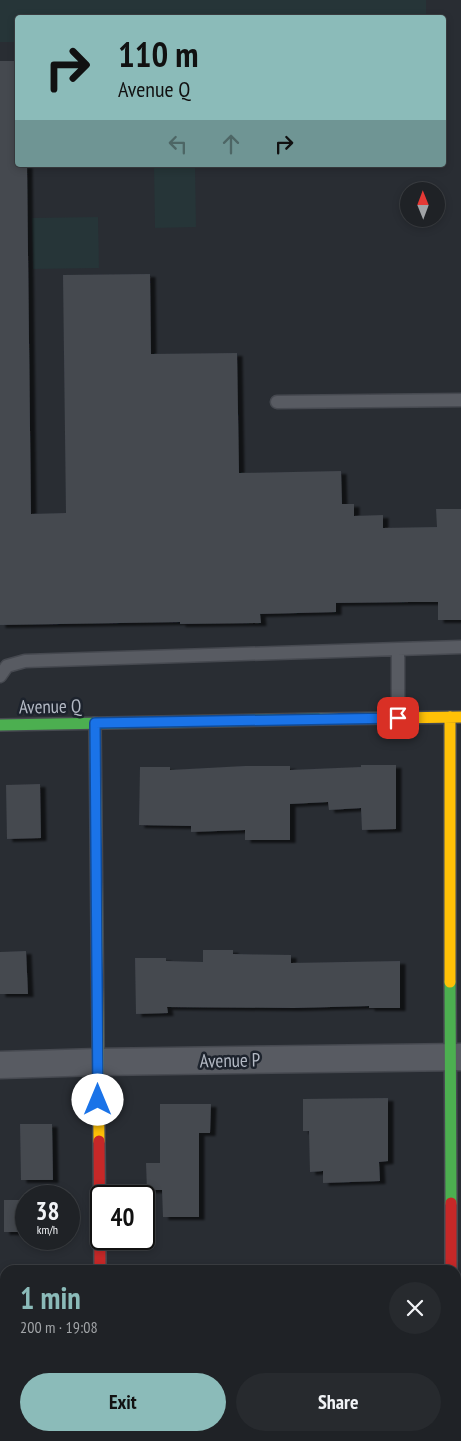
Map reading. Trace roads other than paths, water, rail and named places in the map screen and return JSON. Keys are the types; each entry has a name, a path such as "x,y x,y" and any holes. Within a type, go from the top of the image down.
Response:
{"street":[{"name":"Avenue Q","path":"0,725 455,717"},
{"path":"451,1265 456,1057 455,717"},
{"path":"95,723 100,1265"},
{"name":"Avenue P","path":"0,1065 456,1057"}],"lane":[{"path":"277,402 461,400"},
{"path":"0,676 7,666 25,661 461,647"},
{"path":"398,649 398,718"}]}
